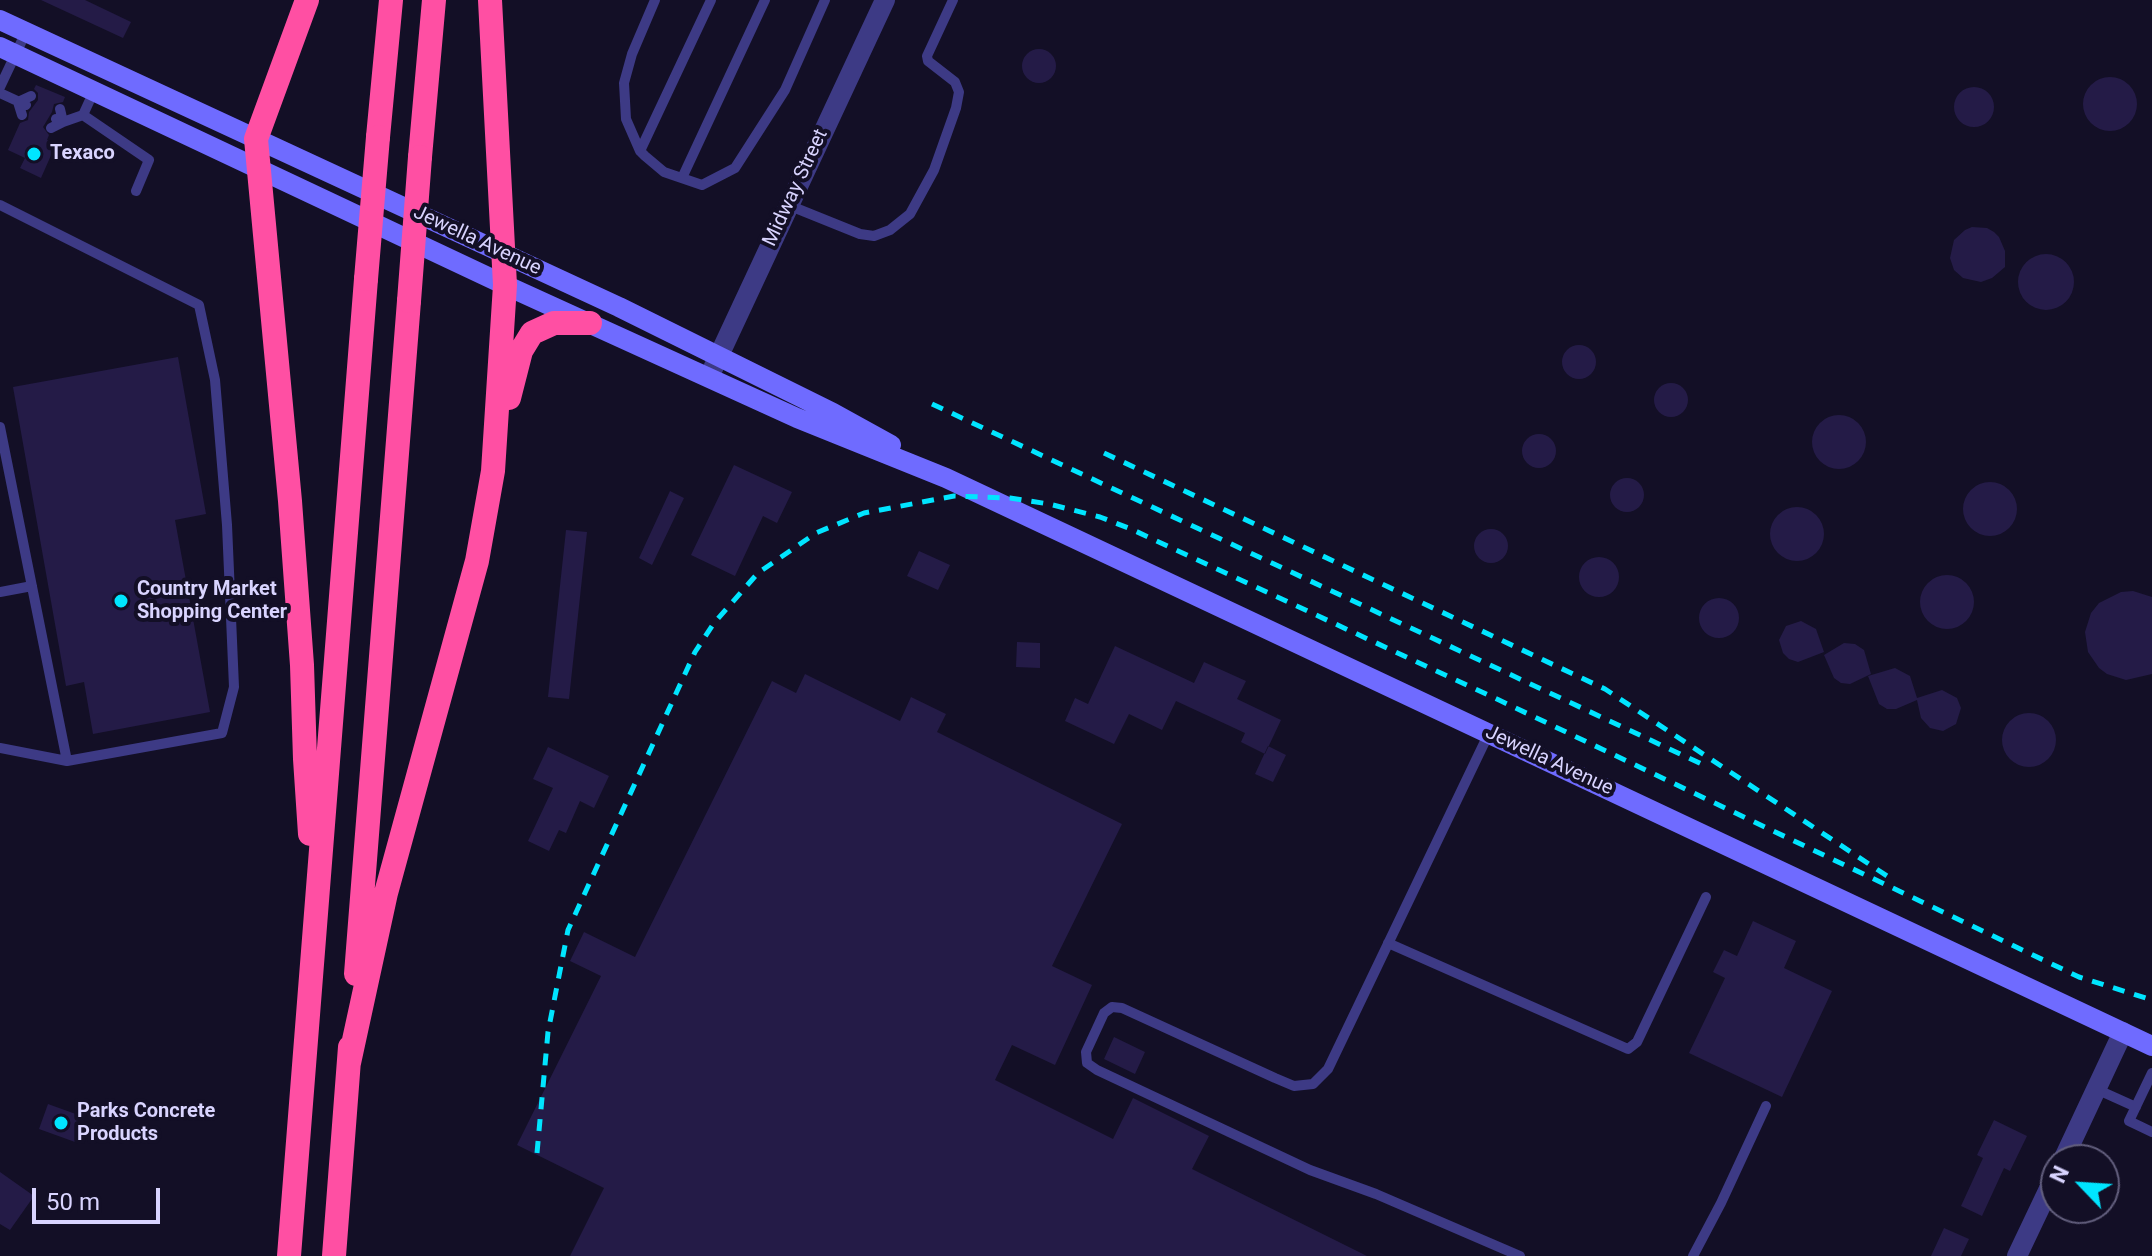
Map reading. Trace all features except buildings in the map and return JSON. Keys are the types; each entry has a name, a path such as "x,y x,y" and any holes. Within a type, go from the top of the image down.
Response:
{"highway":[{"path":"307,0 256,139 290,501 316,912"},
{"path":"289,1256 391,0"},
{"path":"334,1256 434,0"},
{"path":"490,0 505,285 493,471"},
{"path":"349,1063 386,893 477,561 512,383 527,339 554,323 590,323"}],"main road":[{"name":"Jewella Avenue","path":"0,20 719,356 833,413 946,478"},
{"name":"Jewella Avenue","path":"8,50 505,285 797,418 946,478 2152,1046"}],"street":[{"name":"Midway Street","path":"709,377 885,0"},
{"path":"2070,1144 2123,1032"},
{"path":"2017,1256 2040,1208"}],"lane":[{"path":"655,0 632,54 624,83 626,119 640,151 664,172 702,185 735,168 785,90 825,0"},
{"path":"640,151 711,0"},
{"path":"682,178 765,0"},
{"path":"788,205 860,234 874,236 890,230 910,214 934,170 956,108 959,92 955,82 928,61 927,56 953,0"},
{"path":"0,87 8,50 26,32"},
{"path":"83,115 94,91"},
{"path":"0,93 24,104"},
{"path":"58,120 83,115 149,160 136,191"},
{"path":"0,205 199,305 215,380 227,525 234,687 222,733 67,761 0,748"},
{"path":"0,427 67,761"},
{"path":"0,592 32,586"},
{"path":"1489,733 1328,1069 1313,1084 1294,1086 1122,1008 1112,1007 1104,1013 1086,1052 1087,1063 1097,1070 1310,1170 1376,1194 1520,1256"},
{"path":"1388,943 1628,1049 1637,1042 1706,897"},
{"path":"2152,1073 2129,1121 2152,1132"},
{"path":"2096,1089 2136,1107"},
{"path":"1693,1256 1766,1106"}],"railway":[{"path":"932,404 1708,767"},
{"path":"1104,453 1605,689 1887,876"},
{"path":"537,1153 548,1032 568,930 695,652 714,623 758,573 816,533 864,513 954,496 1010,498 1049,504 1100,517 1131,529 1499,700 2079,977 2152,1000"}],"place":[{"name":"Texaco","path":"34,154"},
{"name":"Country Market Shopping Center","path":"121,601"},
{"name":"Parks Concrete Products","path":"61,1123"}]}
